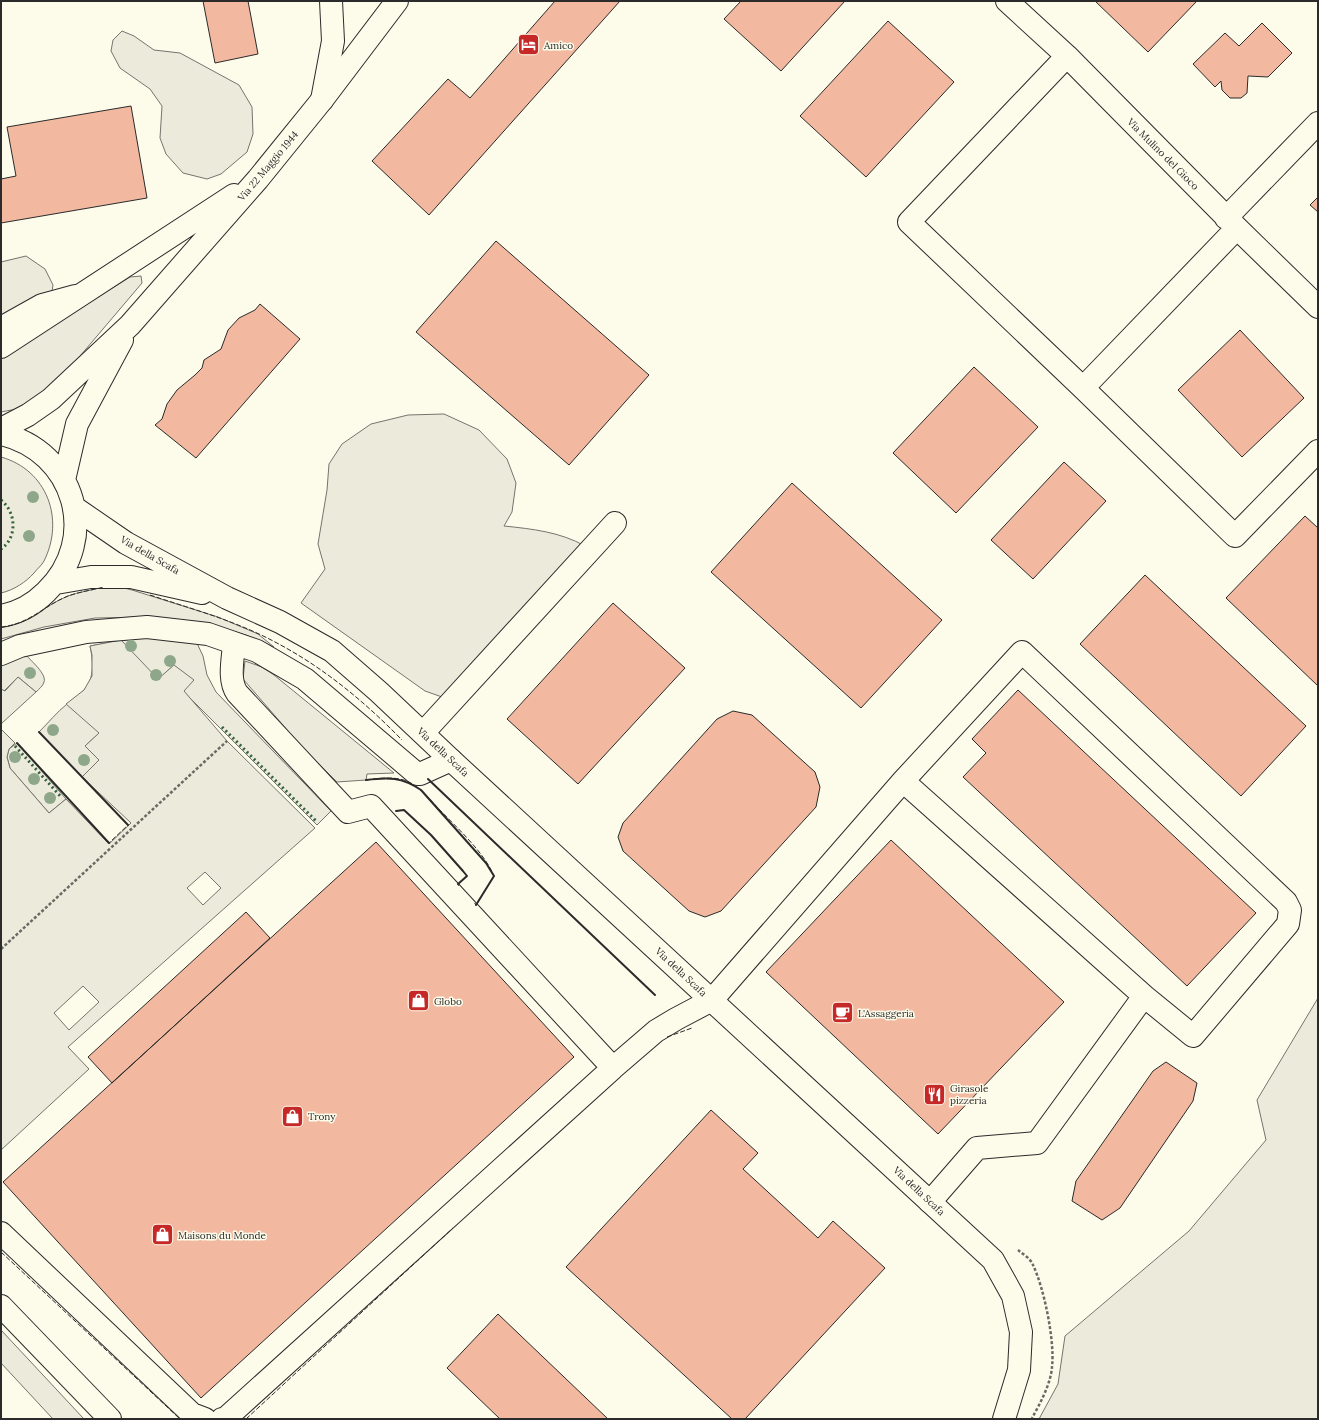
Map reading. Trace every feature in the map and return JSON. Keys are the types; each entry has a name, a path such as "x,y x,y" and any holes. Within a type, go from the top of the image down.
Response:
{"main road":[{"path":"322,100 333,41 331,1"},
{"name":"Via 22 Maggio 1944","path":"1,429 28,415 51,399 130,325 258,179 322,100 397,1"},
{"name":"Via Mulino del Gioco","path":"1007,1 1067,56 1231,223 1318,308"},
{"path":"1067,56 909,222 1236,536 1318,452"},
{"path":"1083,388 1231,223 1318,123"},
{"path":"1,347 258,179"},
{"path":"1,328 42,305 84,293"},
{"name":"Via 22 Maggio 1944","path":"64,480 77,424 130,325"},
{"path":"1,434 11,436 27,443 42,453 55,466 64,480 70,494 74,508 76,528 73,548 66,566 56,583 36,602 12,614 1,616"},
{"name":"Via della Scafa","path":"74,508 126,543 227,598 280,622 332,651 423,733 993,1260 1013,1296 1021,1332 1019,1370 1004,1419"},
{"path":"423,733 615,523"},
{"name":"Via della Scafa","path":"56,583 91,577 130,577 227,598"},
{"path":"1,654 20,646 86,632 147,627 208,634 256,652 305,679 414,772 420,774 451,760"},
{"path":"234,644 232,680 237,693 348,812 371,806 613,1068"},
{"path":"222,1419 225,1418 656,1031 712,1000 903,781 1022,652 1286,902 1290,910 1288,924 1193,1036 1144,996 903,781"},
{"path":"930,1202 977,1148 1037,1143 1144,996"},
{"path":"1,1233 192,1414 205,1419"},
{"path":"1,1306 110,1419"}],"path":[{"path":"1,949 227,741"}],"shaded area":[{"path":"122,31 134,36 154,50 180,53 239,85 252,107 253,134 247,152 221,174 207,179 183,173 166,154 160,138 162,106 150,89 120,68 111,51 113,40"},
{"path":"26,256 45,269 53,285 51,298 1,331 1,262"},
{"path":"141,276 142,283 58,382 22,408 1,412 1,358 130,277"},
{"path":"444,414 479,430 507,459 516,483 512,512 504,526 556,534 585,546 442,697 425,691 301,603 325,569 318,544 327,490 329,464 342,444 371,424 408,415"},
{"path":"1,457 17,463 30,473 40,485 48,498 52,513 53,529 50,545 42,564 31,576 15,588 1,593"},
{"path":"104,587 132,590 218,617 258,634 274,647 246,635 219,627 146,617 95,618 44,627 1,639 1,627 28,619 68,596"},
{"path":"179,637 195,639 203,656 207,675 216,692 331,811 317,825 183,691 174,665 85,746 99,760 82,777 39,732 60,710 82,692 88,685 92,674 92,657 90,646 135,638"},
{"path":"121,640 158,679 174,665 194,680 184,691 227,741 315,828 68,1047 89,1069 1,1150 1,729 15,743 9,749 7,757 10,768 49,813 66,799 109,844 131,823 82,777 99,760 85,746 99,733 66,704 84,690 92,676 92,655 90,646","holes":["205,872 221,888 203,905 187,888","83,986 99,1002 69,1030 54,1013"]},
{"path":"26,655 43,675 44,682 42,686 36,692 18,677 4,691 1,689 1,662"},
{"path":"245,661 262,667 274,675 394,773 367,774 366,780 337,782 302,747 243,679"},
{"path":"18,677 36,692 1,724 1,689 5,691"},
{"path":"17,743 66,799 49,813 10,768 7,757 9,749"},
{"path":"1318,998 1318,1419 1039,1419 1058,1384 1065,1336 1189,1231 1266,1140 1257,1100"},
{"path":"1,1330 84,1419 53,1419 1,1363"}],"building":[{"path":"203,1 248,1 258,54 215,63"},
{"path":"555,1 620,1 429,215 372,161 448,79 470,98"},
{"path":"741,1 845,1 781,71 724,19"},
{"path":"1095,1 1197,1 1148,52"},
{"path":"888,21 954,82 866,177 800,116"},
{"path":"1262,23 1292,53 1268,77 1248,76 1247,93 1241,98 1230,98 1222,90 1221,81 1215,87 1193,64 1225,33 1239,46"},
{"path":"131,106 147,198 1,223 1,179 16,176 7,127"},
{"path":"1318,197 1318,212 1310,205"},
{"path":"496,241 649,375 569,465 416,332"},
{"path":"260,304 300,339 196,458 155,425 162,419 167,404 177,390 202,368 204,360 221,349 228,330 239,318 255,310"},
{"path":"1240,330 1304,398 1242,457 1178,390"},
{"path":"974,367 1038,427 956,513 893,453"},
{"path":"1064,462 1106,501 1033,579 991,540"},
{"path":"792,483 942,620 861,708 711,572"},
{"path":"1305,516 1318,528 1318,686 1226,598"},
{"path":"1145,575 1306,726 1241,796 1080,644"},
{"path":"613,603 685,668 578,784 507,719"},
{"path":"1018,690 1256,913 1187,986 963,777 986,753 972,739"},
{"path":"733,711 752,715 815,772 820,787 816,807 721,911 705,917 689,911 623,851 618,837 623,823 717,719"},
{"path":"891,840 1064,1002 938,1134 766,972"},
{"path":"376,842 574,1057 201,1398 3,1182"},
{"path":"246,912 270,938 112,1083 88,1057"},
{"path":"1166,1062 1197,1083 1193,1101 1120,1208 1102,1220 1072,1201 1076,1181 1153,1071"},
{"path":"711,1110 758,1153 743,1169 818,1238 833,1221 885,1268 745,1419 732,1419 566,1267"},
{"path":"498,1314 608,1419 500,1419 447,1368"}],"hedge":[{"path":"1,500 10,511 13,524 10,538 1,549"},
{"path":"222,727 316,821"},
{"path":"15,746 62,798"}],"fence":[{"path":"1,627 28,619 68,596 104,587"},
{"path":"150,595 245,628 293,652 343,686 402,740"},
{"path":"17,743 109,843 128,825 39,732"},
{"path":"366,780 394,778 409,782 425,794 470,841 484,858 494,876 476,905 474,902"},
{"path":"396,811 404,810 431,835 467,876 458,884 459,886"},
{"path":"667,1037 692,1028"},
{"path":"246,1419 453,1228"},
{"path":"1,1252 180,1419"}],"wall":[{"path":"39,732 128,825"},
{"path":"17,743 109,843"},
{"path":"366,780 381,778 401,780 421,790 486,863 494,876 476,905"},
{"path":"428,779 655,995"},
{"path":"396,811 404,810 431,835 463,871 467,876 458,884"}],"place":[{"name":"Amico","path":"528,45"},
{"name":"Globo","path":"419,1001"},
{"name":"L'Assaggeria","path":"842,1013"},
{"name":"Girasole pizzeria","path":"934,1094"},
{"name":"Trony","path":"292,1116"},
{"name":"Maisons du Monde","path":"162,1235"}]}
